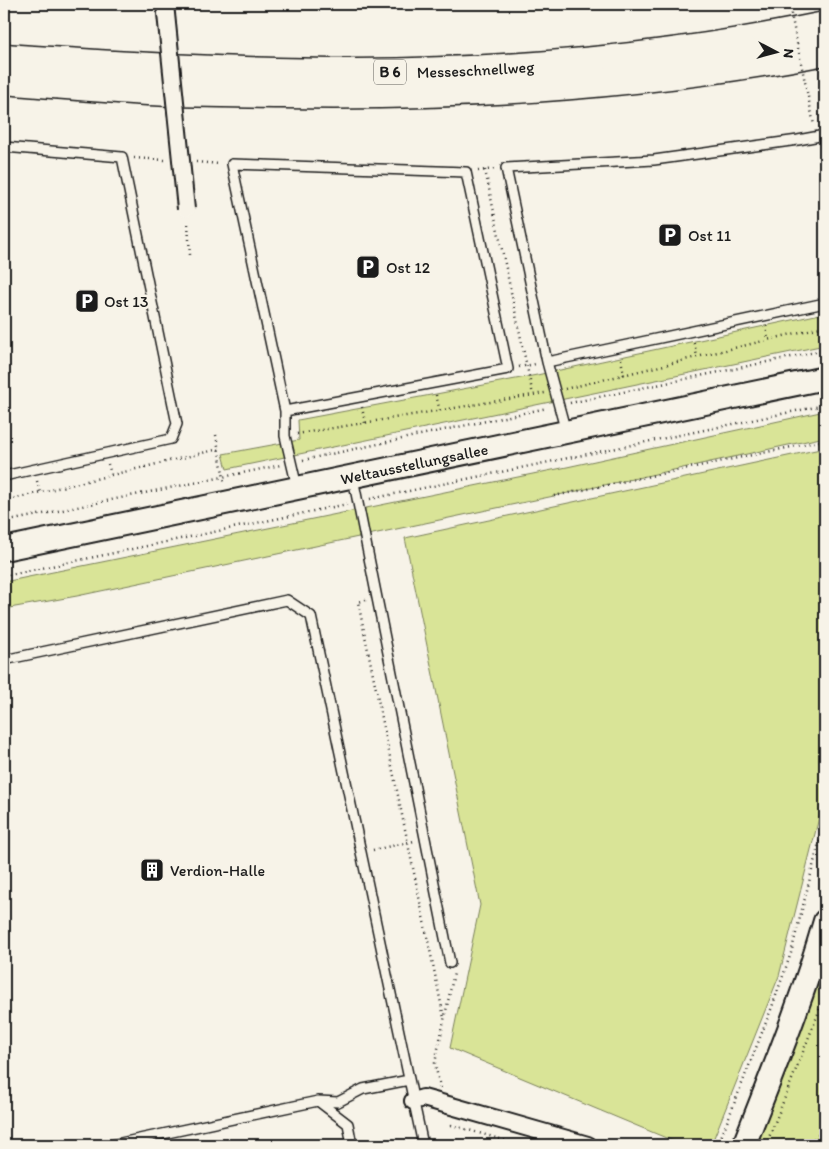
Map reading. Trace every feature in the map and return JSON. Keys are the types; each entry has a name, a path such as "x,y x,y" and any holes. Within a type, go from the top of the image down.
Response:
{"highway":[{"name":"Messeschnellweg","path":"4,58 251,71 356,73 458,70 580,62 695,49 825,26"},
{"name":"Messeschnellweg","path":"4,80 150,91 355,95 457,93 581,84 693,72 825,51"}],"main road":[{"name":"Weltausstellungsallee","path":"4,549 825,378"},
{"path":"744,1145 790,1030 813,964 825,921"}],"street":[{"path":"165,4 186,209"},
{"path":"413,1101 423,1098 588,1145"}],"lane":[{"path":"566,432 537,318 506,168 654,160 825,135"},
{"path":"4,147 122,157 178,424 171,438 4,476"},
{"path":"285,411 508,369 466,172 232,164 285,411 285,436 297,488"},
{"path":"547,362 825,303"},
{"path":"353,476 450,963"},
{"path":"4,660 287,600 311,616 423,1145"},
{"path":"111,1145 318,1101 338,1102 363,1089 410,1080"},
{"path":"318,1101 348,1124 352,1145"}],"path":[{"path":"789,4 812,118"},
{"path":"466,172 506,168"},
{"path":"485,170 533,396"},
{"path":"186,209 190,255"},
{"path":"618,347 624,374"},
{"path":"4,522 825,350"},
{"path":"508,369 547,362"},
{"path":"432,383 440,411"},
{"path":"4,576 825,405"},
{"path":"216,435 229,502"},
{"path":"554,496 825,440"},
{"path":"4,501 219,449"},
{"path":"377,598 358,602 444,1018"},
{"path":"718,1145 772,1008 790,953 825,819"},
{"path":"361,853 425,839"},
{"path":"444,1104 435,1063 456,961 450,963"},
{"path":"766,1145 818,1014 825,990"},
{"path":"451,1125 521,1145"},
{"path":"806,1145 825,1130"}],"green space":[{"path":"825,313 825,345 227,469 223,454 299,440 298,420 537,375"},
{"path":"825,411 825,437 77,596 4,609 4,582 567,467"},
{"path":"825,448 825,794 779,976 711,1145 683,1145 450,1048 480,905 405,538"},
{"path":"825,921 825,1145 744,1145"}],"place":[{"name":"Ost 11","path":"670,235"},
{"name":"Ost 12","path":"368,267"},
{"name":"Ost 13","path":"87,301"},
{"name":"Verdion-Halle","path":"152,870"}]}
